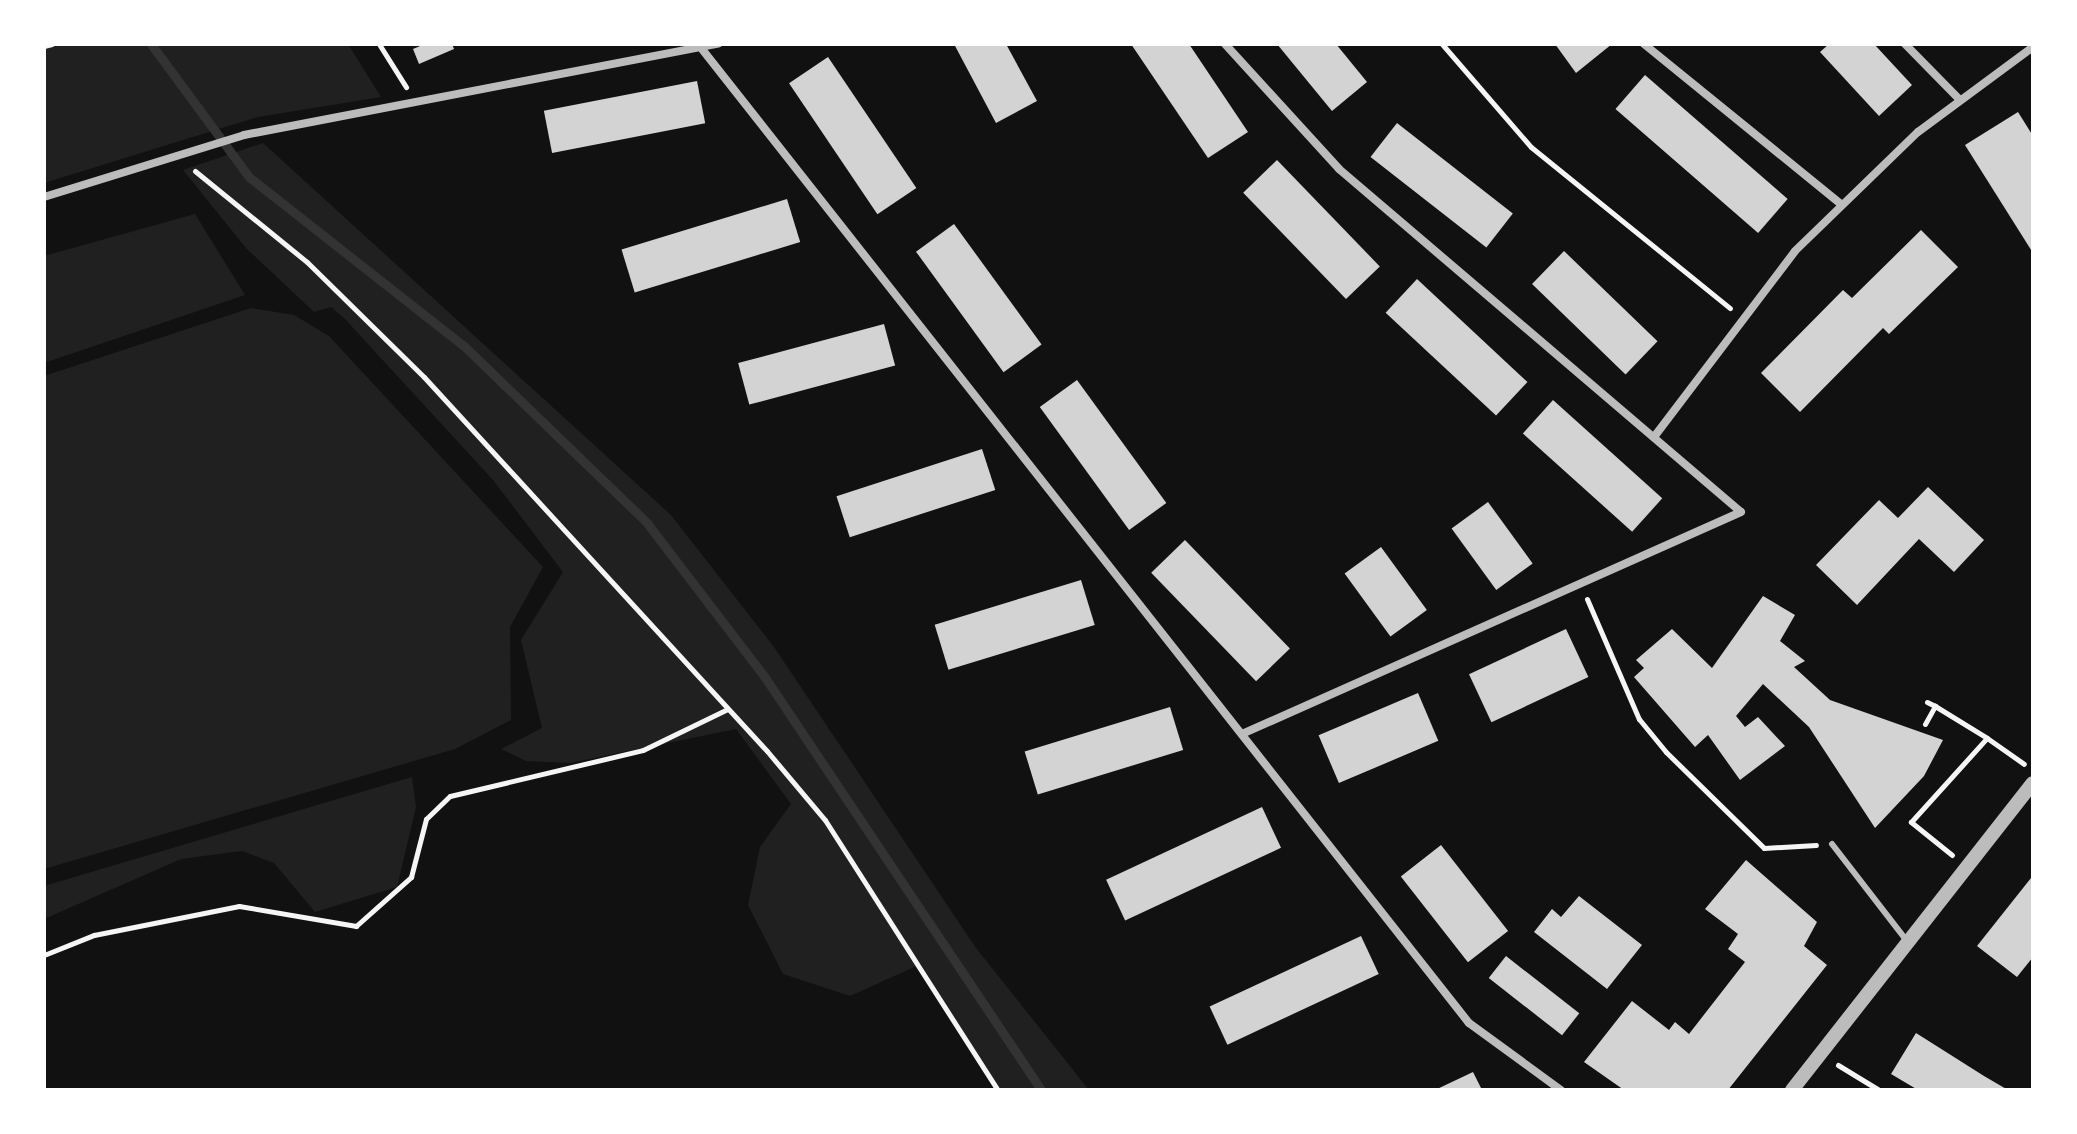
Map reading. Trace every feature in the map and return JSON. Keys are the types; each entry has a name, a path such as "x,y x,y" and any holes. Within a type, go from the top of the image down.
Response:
{"street":[{"path":"44,197 244,135 718,44"},
{"path":"1225,44 1339,169 1741,512 1242,734"},
{"path":"1644,44 1842,205"},
{"path":"1905,44 1958,98"},
{"path":"699,46 1469,1023 1561,1090"},
{"path":"1654,437 1744,318 1842,205 1958,98 2033,47"},
{"path":"1792,1090 1965,865 2033,783"}],"lane":[{"path":"1832,844 1907,941"}],"path":[{"path":"44,46 52,44"},
{"path":"379,44 415,101"},
{"path":"1442,44 1531,147 1744,318"},
{"path":"178,156 307,262 424,377 728,709 825,820 998,1090"},
{"path":"1580,584 1639,719 1666,752 1764,848 1832,844"},
{"path":"1927,702 2033,770"},
{"path":"1925,724 1935,706"},
{"path":"44,955 94,935 239,906 356,926 411,877 426,819 450,796 643,750 728,709"},
{"path":"1965,865 1911,822 1987,738"},
{"path":"1820,1054 1879,1090"}],"shaded area":[{"path":"44,44 348,44 381,97 258,117 44,183"},
{"path":"263,143 671,515 774,647 976,948 1089,1090 998,1090 921,964 850,996 783,974 748,905 760,847 791,804 736,729 570,763 526,761 501,749 542,728 521,640 563,572 493,480 344,318 331,307 314,312 246,248 183,170"},
{"path":"195,214 245,295 44,363 44,256"},
{"path":"251,308 294,315 329,336 543,567 510,627 511,720 455,749 44,869 44,376"},
{"path":"412,777 416,807 397,887 315,912 274,863 242,851 181,859 44,919 44,886"}],"building":[{"path":"425,44 452,44 454,49 419,64 413,49"},
{"path":"954,44 1006,44 1037,101 996,123"},
{"path":"1131,44 1189,44 1248,132 1208,158"},
{"path":"1277,44 1336,44 1367,82 1332,111"},
{"path":"1555,44 1612,44 1576,73"},
{"path":"1829,44 1874,44 1912,85 1879,116 1820,52"},
{"path":"828,57 916,188 877,214 789,83"},
{"path":"1645,75 1788,199 1758,233 1615,109"},
{"path":"697,81 705,123 552,153 544,111"},
{"path":"2018,112 2033,136 2033,253 1965,145"},
{"path":"1397,123 1513,214 1486,247 1371,157"},
{"path":"1277,160 1380,266 1346,299 1243,193"},
{"path":"787,199 800,242 635,293 622,250"},
{"path":"954,224 1042,345 1004,372 916,252"},
{"path":"1921,230 1958,267 1889,334 1883,328 1800,412 1761,373 1843,290 1852,298"},
{"path":"1564,251 1658,341 1626,374 1532,284"},
{"path":"1417,279 1527,382 1496,416 1386,313"},
{"path":"884,324 895,366 749,405 738,363"},
{"path":"1077,380 1166,503 1129,530 1040,407"},
{"path":"1553,400 1662,498 1632,532 1523,433"},
{"path":"982,449 995,490 850,537 836,496"},
{"path":"1928,487 1984,540 1954,572 1919,539 1857,605 1816,565 1879,500 1898,518"},
{"path":"1488,502 1533,563 1496,590 1452,528"},
{"path":"1185,540 1290,649 1256,681 1151,573"},
{"path":"1381,547 1427,610 1390,637 1345,573"},
{"path":"1081,580 1095,625 948,670 935,625"},
{"path":"1763,596 1795,615 1780,641 1805,661 1794,667 1830,700 1943,740 1924,776 1875,828 1809,727 1763,684 1736,716 1745,727 1758,717 1785,746 1740,780 1708,735 1695,747 1634,677 1644,668 1636,660 1672,629 1712,668"},
{"path":"1566,629 1588,677 1491,722 1469,674"},
{"path":"1418,693 1438,741 1339,783 1319,735"},
{"path":"1170,707 1183,750 1038,794 1025,751"},
{"path":"1262,807 1281,848 1125,920 1106,880"},
{"path":"1441,845 1508,931 1468,962 1401,876"},
{"path":"1746,860 1817,922 1804,946 1827,965 1728,1090 1624,1090 1584,1062 1632,1001 1669,1030 1675,1022 1689,1034 1745,962 1728,949 1738,934 1705,909"},
{"path":"2031,878 2033,957 2017,977 1977,946"},
{"path":"1579,896 1642,945 1607,989 1534,932 1552,909 1561,917"},
{"path":"1361,936 1379,974 1227,1045 1210,1007"},
{"path":"1506,956 1579,1013 1562,1035 1489,978"},
{"path":"1916,1033 2008,1090 1918,1090 1891,1074"},
{"path":"1473,1072 1482,1090 1435,1090"}],"waterway":[{"path":"151,44 249,177 464,346 647,523 764,676 1041,1090"}]}
